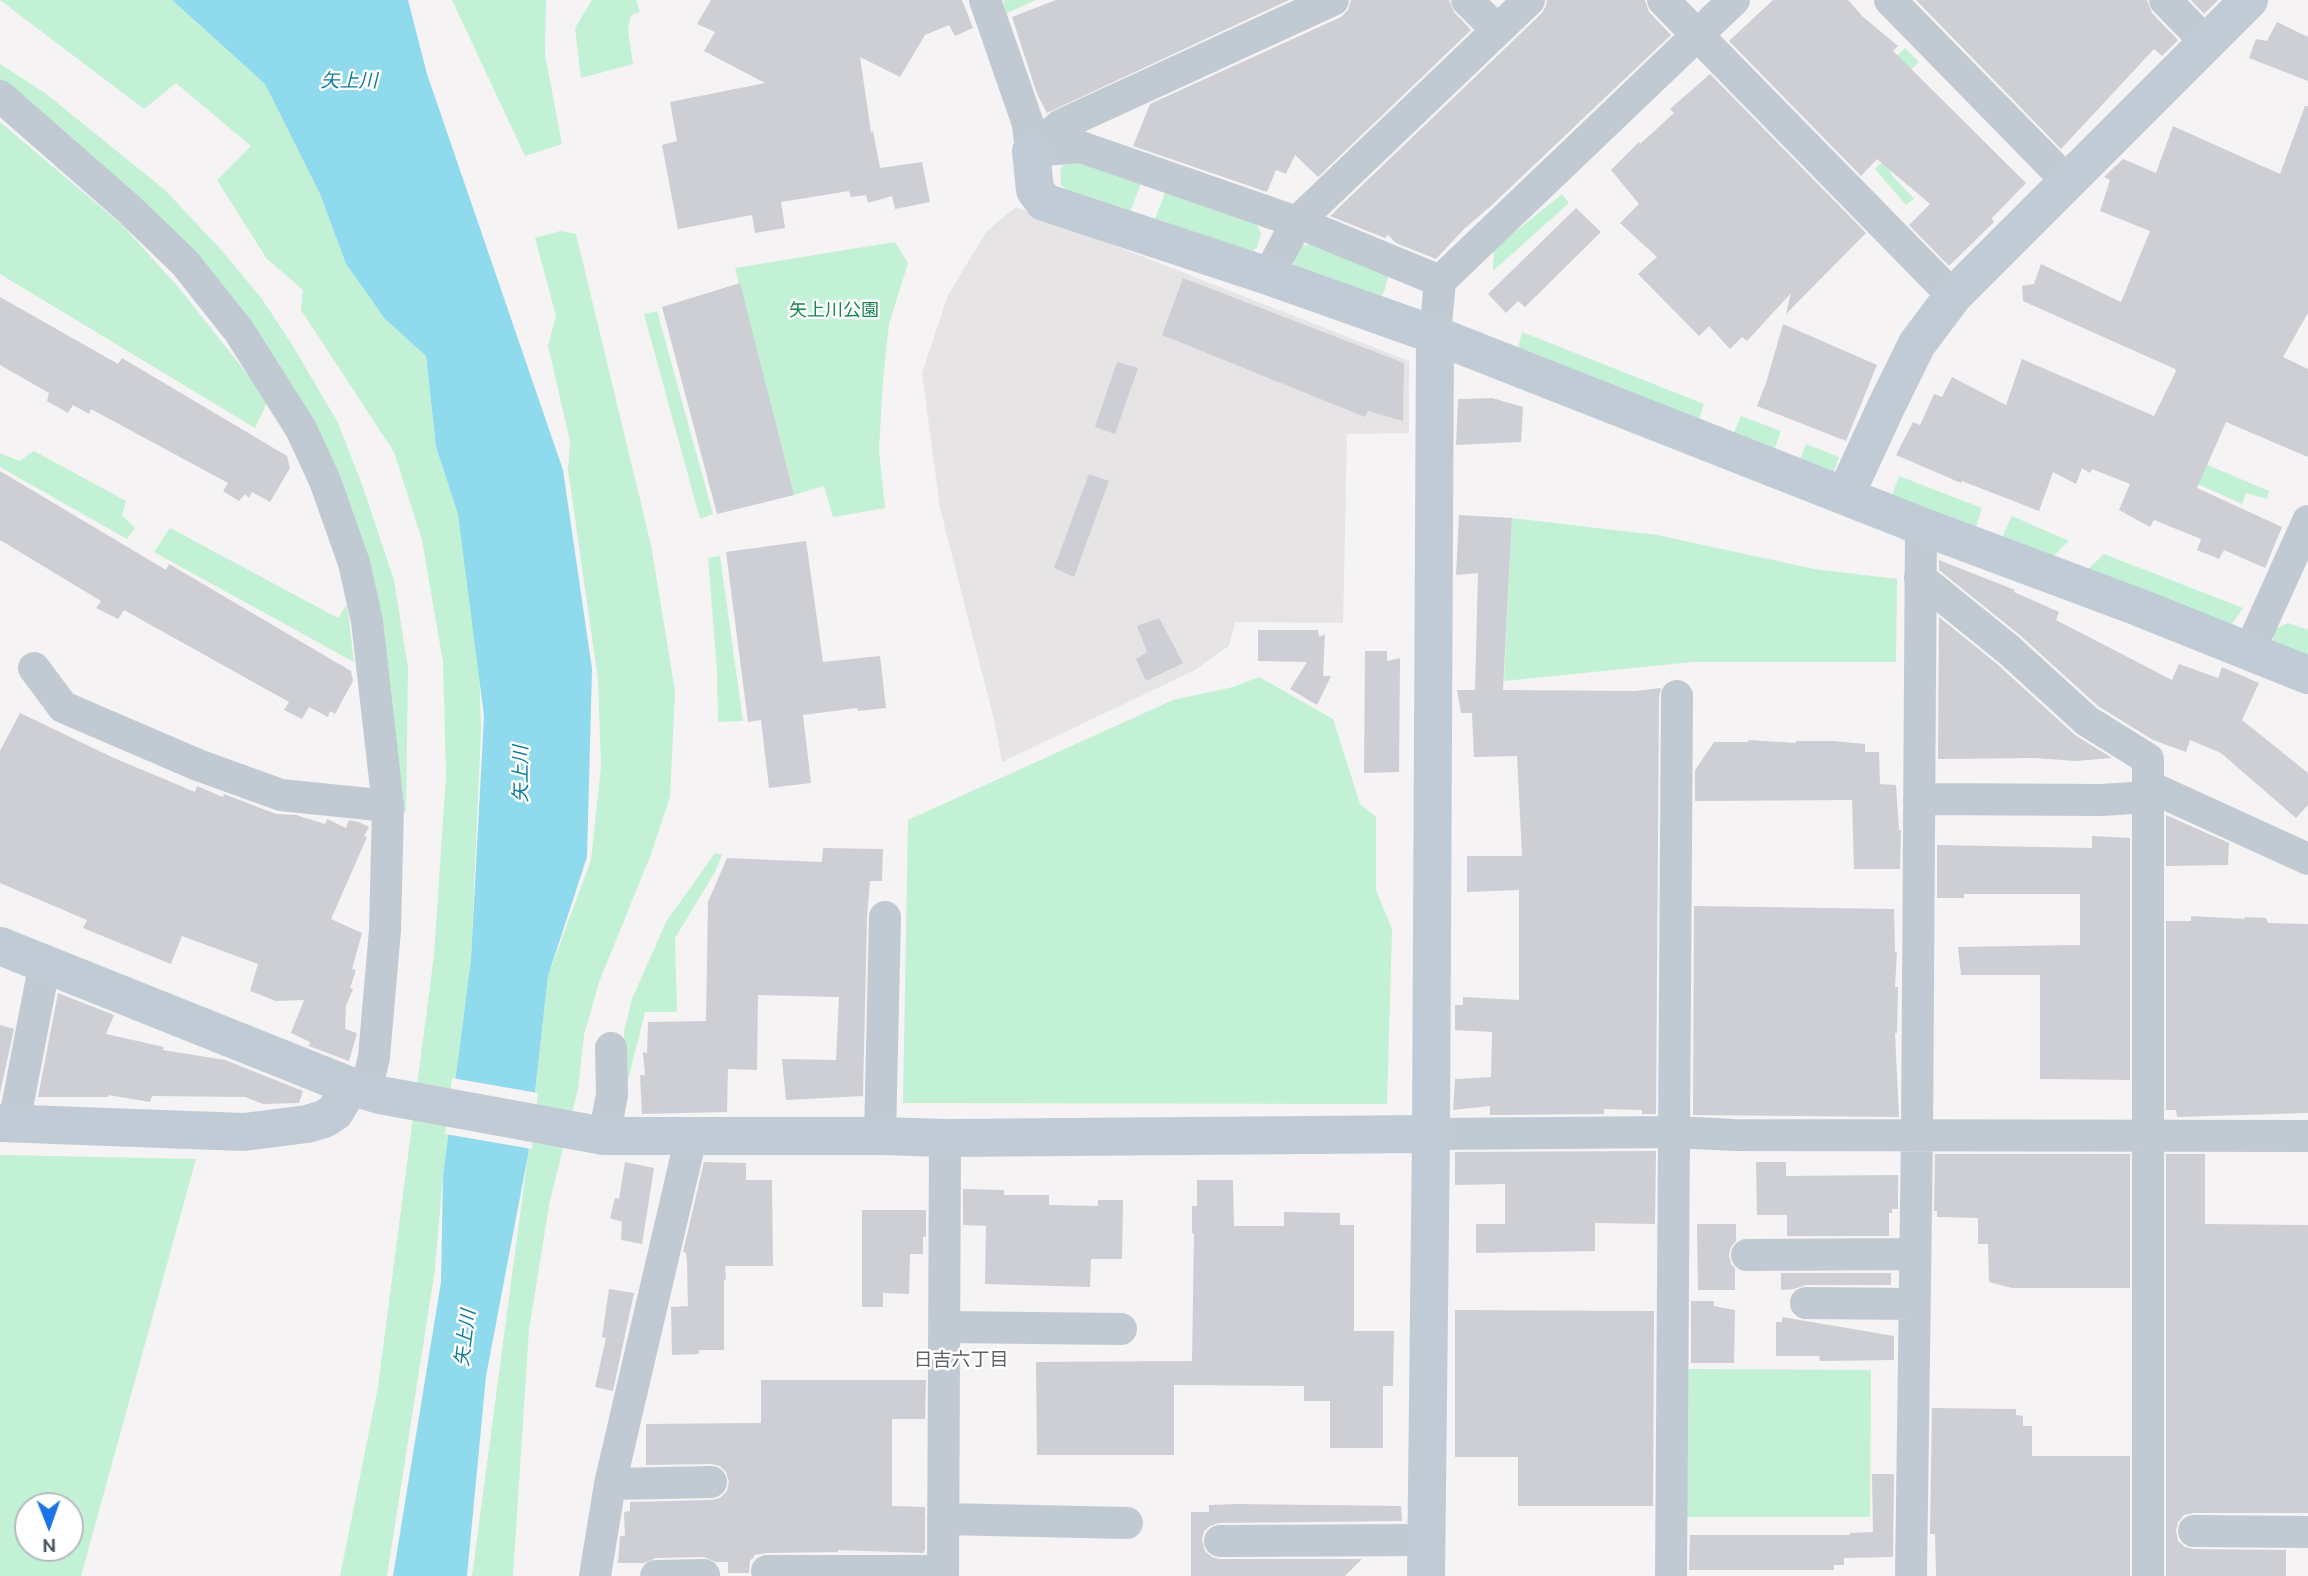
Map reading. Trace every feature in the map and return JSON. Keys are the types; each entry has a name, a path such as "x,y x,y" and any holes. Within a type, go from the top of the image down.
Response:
{"street":[{"path":"985,0 1028,124 1035,190 1044,202 1268,276 1434,335 2308,675"},
{"path":"1031,151 1062,125 1333,0"},
{"path":"1467,0 1497,30"},
{"path":"1268,276 1297,222 1529,0"},
{"path":"1664,0 1953,296"},
{"path":"1220,1541 1426,1558 1431,1134 1434,335 1440,281 1734,0"},
{"path":"1890,0 2066,180"},
{"path":"2165,0 2206,42"},
{"path":"1845,496 1917,344 1953,296 2066,180 2249,0"},
{"path":"0,96 129,209 185,263 239,331 301,429 325,481 354,564 362,596 388,806 385,930 374,1057 368,1091 324,1119 307,1124 244,1132 7,1123 41,983 48,965"},
{"path":"1031,151 1081,147 1297,222 1440,281"},
{"path":"2249,652 2308,521"},
{"path":"1911,1576 1921,526"},
{"path":"1920,578 2009,650 2087,721 2148,759 2148,1576"},
{"path":"34,668 63,707 198,765 281,795 388,806"},
{"path":"1671,1576 1677,696"},
{"path":"1919,799 2101,800 2148,792 2308,859"},
{"path":"880,1136 885,917"},
{"path":"0,946 368,1091 598,1135 946,1138 1674,1132 1734,1135 2308,1136"},
{"path":"598,1135 612,1095 611,1048"},
{"path":"595,1576 610,1484 691,1137"},
{"path":"767,1572 943,1574 946,1138"},
{"path":"1760,1247 1914,1254"},
{"path":"1806,1303 1914,1304"},
{"path":"944,1327 1121,1329"},
{"path":"610,1484 711,1482"},
{"path":"943,1519 1127,1521"},
{"path":"2210,1537 2308,1532"},
{"path":"656,1576 704,1575"}],"shaded area":[{"path":"1016,207 1409,361 1409,433 1347,434 1343,623 1235,622 1229,646 1193,671 1002,762 995,724 940,508 922,373 948,295 987,231"}],"green space":[{"path":"0,0 172,0 265,84 320,194 346,264 385,319 426,356 436,447 458,514 478,631 481,729 471,959 443,1176 435,1269 387,1576 340,1576 378,1387 434,955 446,775 443,662 422,540 394,452 301,310 303,290 267,259 217,180 251,146 176,83 144,109"},
{"path":"452,0 546,0 545,55 562,144 525,156"},
{"path":"592,0 636,0 640,12 631,15 628,29 633,64 581,78 575,28"},
{"path":"1004,0 1036,0 1005,14"},
{"path":"1905,48 1919,62 1895,85 1881,71"},
{"path":"0,64 45,93 165,190 224,253 262,299 338,423 394,580 408,668 406,812 400,811 341,489 125,189 0,81"},
{"path":"0,122 122,225 179,288 268,400 255,428 0,274"},
{"path":"1907,138 1914,145 1890,173 1914,199 1906,205 1875,169"},
{"path":"1079,156 1142,181 1129,215 1070,193 1061,185 1060,171 1065,161"},
{"path":"1167,188 1255,221 1261,234 1257,247 1248,256 1154,221"},
{"path":"1562,194 1569,203 1493,271 1494,249"},
{"path":"560,231 576,234 651,545 675,691 670,797 651,854 599,982 584,1035 578,1089 550,1200 529,1329 513,1576 472,1576 528,1155 548,976 591,860 601,767 598,680 568,469 570,441 548,346 556,316 535,238"},
{"name":"矢上川公園","path":"895,242 908,263 889,324 883,380 879,450 885,508 833,517 824,486 794,495 735,268"},
{"path":"1318,243 1389,272 1385,289 1377,304 1295,272 1293,257 1300,246"},
{"path":"657,311 713,514 700,519 644,314"},
{"path":"1522,332 1704,404 1696,429 1518,348"},
{"path":"1741,416 1781,431 1772,456 1731,440"},
{"path":"2153,442 2269,491 2267,499 2246,493 2242,504 2145,460"},
{"path":"1806,444 1839,457 1833,474 1797,467"},
{"path":"34,451 126,501 122,515 135,528 127,539 0,467 0,453 19,461"},
{"path":"1899,476 1982,508 1974,532 1890,501"},
{"path":"2012,516 2069,541 2047,562 1999,543"},
{"path":"1512,518 1657,535 1814,569 1897,579 1896,662 1693,662 1504,681"},
{"path":"170,528 338,618 347,604 354,662 154,552"},
{"path":"2104,554 2243,608 2227,631 2083,574"},
{"path":"720,556 743,721 718,722 717,670 708,558"},
{"path":"2288,623 2308,630 2308,661 2278,649 2273,640 2275,629"},
{"path":"1259,677 1333,719 1360,804 1376,817 1376,890 1392,929 1387,1104 903,1103 908,820 1173,700 1233,687"},
{"path":"715,853 722,855 715,872 675,938 677,1012 645,1012 627,1084 624,1032 632,999 666,922"},
{"path":"0,1155 196,1159 81,1576 0,1576"},
{"path":"1682,1369 1871,1370 1870,1517 1681,1517"}],"water":[{"name":"矢上川","path":"172,0 408,0 427,74 563,470 592,669 587,857 548,976 528,1155 486,1376 467,1576 393,1576 441,1282 443,1176 471,959 484,716 458,514 436,447 426,356 385,319 346,264 320,194 265,84"}],"pier":[{"path":"452,1078 538,1093 532,1149 445,1134"}],"building":[{"path":"711,0 962,0 973,28 955,36 949,25 925,35 900,77 860,57 871,132 873,131 880,168 922,162 930,202 895,209 892,196 868,203 866,195 851,197 849,191 781,202 785,228 755,233 752,215 678,229 662,145 677,141 670,102 765,83 704,51 715,32 697,24"},
{"path":"1056,0 1289,0 1047,113 1037,94 1012,17"},
{"path":"1351,0 1449,0 1454,12 1471,30 1318,177 1295,155 1286,174 1276,170 1267,192 1133,146 1150,104 1341,17 1348,10"},
{"path":"1547,0 1645,0 1649,12 1671,35 1464,229 1436,259 1396,243 1388,235 1385,238 1330,216 1542,13"},
{"path":"1773,0 1848,0 1862,16 1898,46 1893,51 2026,183 1992,218 1994,222 1949,266 1909,225 1930,204 1877,159 1861,176 1729,41"},
{"path":"1916,0 2147,0 2152,13 2178,40 2162,56 2154,49 2061,149"},
{"path":"2191,0 2218,0 2204,14"},
{"path":"2277,22 2308,37 2308,81 2249,58 2256,39 2267,41"},
{"path":"1710,74 1866,233 1786,314 1791,293 1747,341 1742,337 1730,349 1709,326 1699,336 1638,274 1657,257 1620,223 1639,204 1611,170 1674,113 1670,109"},
{"path":"2305,106 2308,106 2308,313 2283,357 2308,369 2308,457 2226,422 2197,488 2282,527 2265,568 2224,550 2219,559 2197,550 2201,539 2154,520 2150,527 2119,510 2130,484 2092,469 2090,473 2082,468 2076,484 2053,472 2039,511 1962,481 1961,483 1896,455 1913,422 1920,425 1934,394 1942,397 1952,377 2006,405 2022,359 2154,416 2175,369 2023,301 2022,286 2034,284 2041,264 2121,302 2150,231 2100,211 2110,180 2104,177 2123,159 2156,173 2173,126 2280,174"},
{"path":"1576,208 1601,232 1525,307 1518,301 1506,313 1488,294"},
{"path":"1183,278 1404,363 1403,421 1368,411 1365,417 1162,335"},
{"path":"740,283 794,495 717,514 662,307"},
{"path":"0,297 118,364 122,358 287,456 290,468 270,502 252,492 249,498 245,494 239,501 223,491 228,483 91,409 89,414 73,405 68,413 47,401 49,393 0,365"},
{"path":"1783,324 1877,365 1846,441 1757,406"},
{"path":"1117,362 1138,368 1115,434 1095,427"},
{"path":"1492,398 1523,407 1521,442 1456,445 1458,399"},
{"path":"0,471 166,570 169,564 351,671 353,681 335,714 330,711 328,717 309,707 302,719 284,710 289,702 124,610 118,619 96,608 101,601 0,540"},
{"path":"1089,474 1109,481 1074,577 1054,568"},
{"path":"1459,515 1512,518 1503,690 1635,691 1661,688 1656,1114 1642,1114 1642,1110 1604,1109 1604,1114 1490,1115 1490,1106 1453,1110 1455,1079 1491,1077 1492,1032 1455,1030 1455,1005 1463,1005 1463,997 1519,1000 1519,890 1467,892 1467,856 1522,856 1517,756 1474,757 1472,713 1461,713 1457,690 1475,690 1478,573 1456,575"},
{"path":"806,541 823,662 880,656 886,708 858,711 857,708 803,715 811,783 769,788 761,720 748,722 726,552"},
{"path":"1939,560 2015,590 2014,592 2059,612 2056,620 2172,680 2179,664 2218,678 2222,667 2259,683 2242,720 2308,773 2308,805 2296,818 2221,753 2190,740 2186,752 2153,740 2098,706 2021,636 1939,570"},
{"path":"1939,617 1997,664 2075,735 2112,758 2076,761 2035,758 1938,759"},
{"path":"1159,618 1183,663 1146,681 1136,659 1147,652 1137,626"},
{"path":"1258,630 1318,630 1319,636 1325,633 1323,676 1331,676 1317,705 1290,689 1307,662 1258,661"},
{"path":"1365,651 1387,651 1387,661 1400,658 1399,772 1364,773"},
{"path":"20,713 114,758 195,792 197,786 276,814 296,815 325,824 327,819 346,828 349,820 369,827 331,919 362,933 352,969 356,970 350,988 353,989 346,1006 345,1029 357,1033 349,1061 309,1046 310,1042 291,1033 304,1000 276,1001 250,991 258,964 182,936 171,964 83,928 87,920 0,883 0,751"},
{"path":"1748,740 1796,743 1833,741 1865,744 1865,752 1879,752 1880,784 1896,785 1901,830 1900,869 1854,869 1852,800 1695,801 1695,770 1714,742"},
{"path":"2166,815 2229,843 2228,865 2166,866"},
{"path":"2092,836 2130,838 2130,1080 2040,1079 2040,975 1961,975 1958,947 2080,945 2080,894 1964,894 1964,898 1937,898 1937,845 2092,848"},
{"path":"823,848 883,849 882,881 870,881 867,917 863,1096 786,1100 782,1059 836,1060 839,997 758,995 757,1070 728,1069 727,1112 642,1114 640,1075 645,1075 643,1052 647,1053 648,1022 706,1021 708,902 727,858 822,862"},
{"path":"1694,906 1894,909 1897,952 1895,987 1898,987 1895,1033 1899,1117 1693,1115"},
{"path":"2191,916 2266,918 2268,923 2308,924 2308,1113 2177,1117 2176,1110 2166,1110 2166,921 2191,921"},
{"path":"58,993 114,1015 106,1034 164,1047 163,1050 225,1060 303,1091 299,1103 263,1104 245,1097 152,1096 150,1102 108,1095 38,1097"},
{"path":"0,1025 14,1029 0,1093"},
{"path":"1656,1151 1655,1224 1595,1223 1595,1251 1476,1253 1476,1224 1505,1224 1505,1184 1455,1185 1455,1152"},
{"path":"1935,1154 2130,1154 2130,1288 2012,1288 1989,1282 1988,1244 1978,1244 1978,1218 1937,1217 1937,1211 1934,1211"},
{"path":"2166,1154 2205,1154 2205,1224 2308,1225 2308,1513 2193,1513 2184,1515 2176,1530 2178,1541 2193,1549 2286,1550 2286,1576 2166,1576"},
{"path":"625,1162 654,1168 642,1244 621,1240 622,1222 610,1218 615,1198 619,1199"},
{"path":"704,1162 746,1163 746,1180 772,1180 773,1266 725,1266 724,1350 699,1350 699,1354 672,1355 671,1307 688,1306 687,1262 686,1253 683,1252"},
{"path":"1756,1162 1786,1162 1786,1176 1898,1175 1898,1209 1892,1209 1892,1213 1889,1213 1889,1236 1787,1236 1787,1215 1757,1215"},
{"path":"1197,1180 1233,1180 1234,1226 1284,1226 1284,1212 1340,1213 1340,1225 1354,1225 1354,1331 1394,1331 1393,1386 1383,1386 1383,1448 1330,1448 1330,1401 1304,1401 1304,1386 1174,1385 1174,1455 1037,1455 1036,1362 1192,1361 1192,1206 1197,1206"},
{"path":"963,1189 1004,1190 1004,1195 1049,1195 1049,1205 1098,1206 1098,1200 1123,1200 1122,1259 1091,1259 1090,1287 985,1284 986,1226 963,1225"},
{"path":"862,1210 926,1210 923,1254 910,1254 909,1294 883,1293 883,1307 862,1307"},
{"path":"1697,1224 1736,1224 1736,1241 1729,1254 1731,1264 1735,1268 1735,1290 1698,1290"},
{"path":"1781,1273 1891,1273 1891,1285 1806,1285 1781,1290"},
{"path":"609,1289 634,1293 613,1391 595,1387 606,1338 602,1337"},
{"path":"1691,1301 1714,1301 1714,1306 1735,1310 1734,1363 1691,1363"},
{"path":"1455,1310 1654,1311 1653,1506 1518,1506 1518,1457 1455,1457"},
{"path":"1782,1317 1894,1336 1894,1360 1820,1361 1819,1356 1776,1356 1776,1322 1782,1322"},
{"path":"761,1380 926,1380 925,1419 892,1419 892,1506 925,1507 923,1553 838,1550 767,1553 754,1555 750,1560 749,1573 728,1573 728,1562 716,1562 704,1557 656,1558 644,1563 618,1563 620,1536 625,1536 624,1512 630,1511 630,1502 712,1500 720,1498 727,1491 729,1482 726,1472 720,1466 711,1464 646,1465 646,1424 761,1423"},
{"path":"1932,1408 2016,1409 2016,1415 2023,1416 2023,1426 2032,1426 2032,1456 2130,1456 2130,1576 1936,1576 1935,1534 1930,1534"},
{"path":"1872,1474 1894,1474 1893,1557 1844,1558 1844,1565 1834,1565 1834,1570 1689,1570 1690,1535 1850,1535 1873,1532"},
{"path":"1209,1505 1401,1506 1402,1521 1219,1523 1204,1531 1202,1540 1205,1551 1219,1559 1362,1559 1345,1576 1191,1576 1191,1512 1209,1512"}],"district":[{"name":"日吉六丁目","path":"961,1360"}]}
